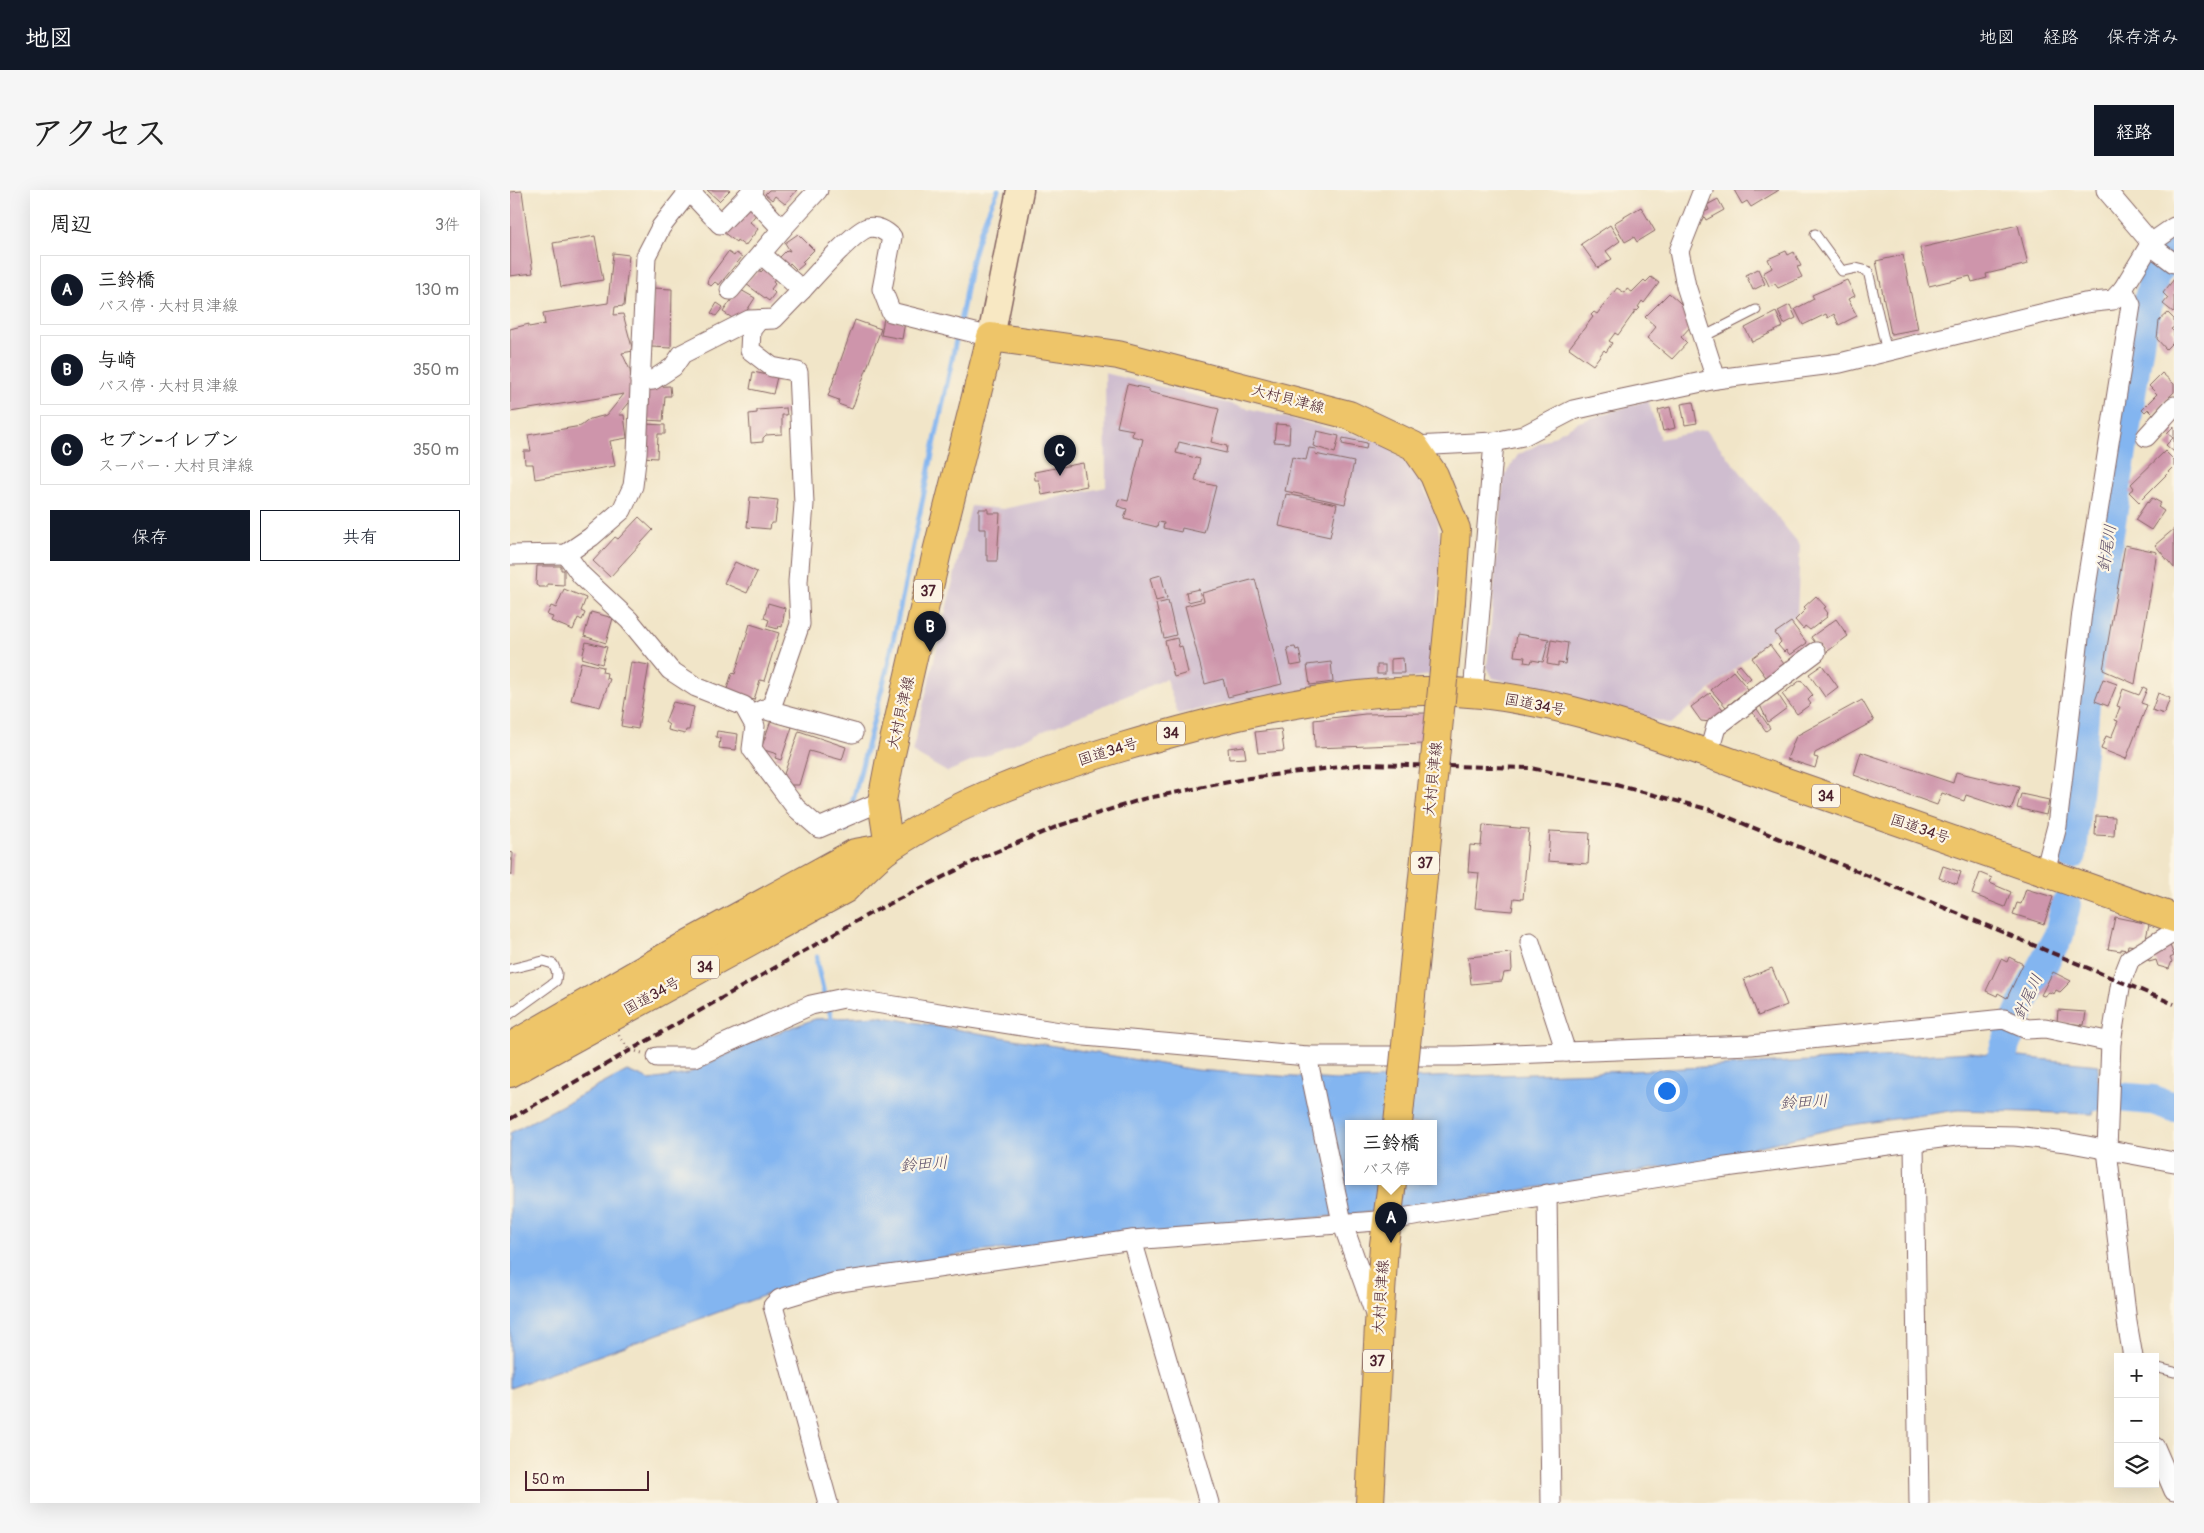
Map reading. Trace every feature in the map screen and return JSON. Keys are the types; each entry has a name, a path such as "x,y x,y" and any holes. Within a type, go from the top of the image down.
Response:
{"main road":[{"path":"980,335 1020,190"},
{"name":"大村貝津線","path":"889,847 873,805 937,552 980,335 1118,355 1138,360 1349,415 1414,446 1434,475 1456,529 1451,601 1398,1120"},
{"name":"国道34号","path":"510,1073 608,1021 845,889 889,847 982,796 1087,758 1154,738 1287,706 1326,700 1424,691 1473,694 1555,707 1598,718 2174,918"},
{"name":"国道34号","path":"510,1047 690,943 855,853 889,847"},
{"name":"大村貝津線","path":"1370,1503 1379,1325 1392,1185"}],"street":[{"path":"730,290 818,190"},
{"path":"1703,190 1678,251 1686,286 1716,378"},
{"path":"2106,190 2154,247 2174,264"},
{"path":"510,555 566,554 591,537 622,510 633,486 637,453 646,256 661,226 689,191 720,224 751,192 782,229"},
{"path":"640,382 653,380 662,375 672,367 682,354 749,320 774,318 830,259 867,228 877,227 892,237 882,290 891,312 980,335"},
{"path":"1414,446 1494,442 1523,436 1573,410 1716,378 1840,363 2085,303 2113,300 2154,247 2174,227"},
{"path":"761,254 802,290"},
{"path":"2044,872 2057,826 2082,612 2131,305 2123,289"},
{"path":"758,320 751,330 750,350 772,367 798,372 804,504 798,582 800,624 770,711"},
{"path":"2146,437 2174,406"},
{"path":"1473,694 1494,442"},
{"path":"566,554 581,575 629,620 670,670 696,687 744,706 755,726 752,749 796,808 819,828 873,805"},
{"path":"1708,755 1716,727 1758,686 1816,652"},
{"path":"750,716 764,709 853,733"},
{"path":"2132,1353 2107,1147 2111,1044 2121,982 2130,958 2174,932"},
{"path":"1530,942 1566,1052"},
{"path":"656,1057 695,1057 810,1005 844,998 1085,1036 1309,1064 1456,1056 1752,1045 2004,1019 2027,1029 2045,1028 2111,1044"},
{"path":"1309,1064 1341,1218 1379,1325"},
{"path":"828,1503 773,1306 780,1300 833,1283 1132,1240 1341,1218 1389,1220 1711,1169 1963,1135 2015,1136 2107,1147 2174,1162"},
{"path":"1914,1143 1919,1503"},
{"path":"1547,1194 1551,1503"},
{"path":"1132,1240 1209,1503"},
{"path":"2159,1456 2174,1491"}],"lane":[{"path":"1815,234 1842,271 1856,268 1868,271 1887,352"},
{"path":"1703,338 1756,310"},
{"path":"510,969 542,961 553,964 557,972 556,981 510,1014"},
{"path":"2159,1368 2174,1372"}],"path":[{"path":"608,1021 628,1049 656,1057"}],"shaded area":[{"path":"1105,373 1384,442 1415,472 1436,513 1442,549 1432,675 1263,695 1178,714 1166,679 947,772 912,752 971,506 1003,509 1106,487"},
{"path":"1648,400 1660,439 1706,430 1800,545 1797,614 1671,724 1493,678 1487,667 1504,476 1518,455 1579,422"}],"water":[{"path":"878,1016 1196,1070 1336,1080 1631,1071 1970,1052 2099,1065 2093,1114 1958,1110 1844,1126 1695,1162 1411,1208 976,1252 804,1281 510,1388 510,1133 627,1071 650,1080 687,1074 757,1040 815,1019"}],"building":[{"path":"707,190 730,190 719,201"},
{"path":"769,190 797,190 785,204 775,196 772,200 765,194"},
{"path":"1734,190 1779,190 1751,207 1747,201 1742,204"},
{"path":"522,191 533,273 510,276 510,192"},
{"path":"1718,199 1724,210 1706,220 1702,213 1709,210 1707,205"},
{"path":"749,205 758,212 750,222 758,229 745,246 723,232"},
{"path":"1641,207 1655,231 1637,242 1634,237 1625,242 1614,223"},
{"path":"1610,225 1620,241 1606,251 1612,259 1598,268 1581,244"},
{"path":"2018,225 2028,264 1986,274 1987,278 1972,282 1970,276 1929,286 1920,248"},
{"path":"798,234 814,250 797,270 790,263 787,267 779,258 787,250 790,251 785,243"},
{"path":"595,236 603,280 561,287 553,243"},
{"path":"1786,251 1788,255 1794,252 1801,266 1797,267 1802,277 1778,288 1775,284 1769,286 1763,273 1772,268 1768,259"},
{"path":"728,252 734,256 736,253 742,257 719,285 715,282 711,286 707,283 708,279"},
{"path":"613,253 629,255 624,306 615,307 614,315 623,314 633,351 622,353 630,370 633,398 619,415 624,415 627,438 610,441 615,466 535,479 533,464 525,464 524,451 531,451 528,435 581,426 590,419 607,415 624,394 510,412 510,329 529,324 529,327 545,324 543,313 608,303"},
{"path":"1903,255 1918,329 1891,334 1876,261"},
{"path":"765,268 775,278 773,282 775,284 771,289 775,293 769,301 746,284 753,274 755,275 759,270 761,272"},
{"path":"1758,269 1765,284 1753,290 1746,275"},
{"path":"1651,277 1659,283 1644,303 1642,301 1638,307 1640,308 1636,310 1618,335 1615,333 1609,341 1612,343 1606,352 1604,350 1593,365 1569,348 1593,317 1591,315 1594,312 1597,314 1617,288 1625,293 1627,289 1632,292 1644,280 1646,282"},
{"path":"2174,279 2173,312 2163,304 2168,298 2163,293"},
{"path":"1847,280 1855,296 1848,299 1857,316 1839,325 1834,314 1828,318 1826,314 1803,325 1795,309 1814,299 1812,295"},
{"path":"653,288 672,289 671,348 651,347"},
{"path":"739,289 755,298 742,318 737,321 723,312"},
{"path":"1669,293 1688,310 1685,314 1689,317 1692,325 1681,337 1687,343 1672,359 1647,338 1656,327 1645,317"},
{"path":"717,303 723,307 716,316 711,313"},
{"path":"1790,305 1796,318 1784,324 1778,311"},
{"path":"1776,312 1783,327 1752,342 1745,328"},
{"path":"2168,313 2174,319 2174,327 2171,329 2174,332 2174,341 2166,349 2157,339 2159,321"},
{"path":"884,318 905,322 902,339 881,335"},
{"path":"855,320 881,329 852,409 838,404 839,400 828,396"},
{"path":"753,372 777,377 773,394 750,389"},
{"path":"2162,373 2174,384 2174,392 2153,414 2148,409 2145,412 2142,409 2157,394 2149,386"},
{"path":"1127,384 1149,389 1149,392 1219,409 1211,442 1227,446 1226,453 1179,442 1176,453 1200,459 1195,481 1216,486 1204,533 1182,528 1181,532 1163,528 1164,523 1158,522 1157,527 1124,519 1127,509 1117,506 1119,499 1128,501 1143,439 1132,436 1133,430 1117,427"},
{"path":"670,386 671,396 665,396 663,421 644,420 646,387"},
{"path":"1693,402 1697,423 1685,425 1681,404"},
{"path":"1670,407 1675,428 1663,431 1658,410"},
{"path":"786,408 787,415 782,415 782,434 766,435 763,438 763,442 751,443 749,414 757,413 757,410"},
{"path":"643,424 665,425 665,434 658,434 657,458 642,457"},
{"path":"1276,424 1290,425 1289,443 1274,442"},
{"path":"2174,426 2174,452 2166,445 2173,438 2167,433"},
{"path":"1317,431 1339,436 1335,453 1313,446"},
{"path":"1343,438 1367,443 1366,449 1342,444"},
{"path":"1309,448 1316,449 1315,454 1354,462 1345,504 1285,491 1292,457 1306,460"},
{"path":"2165,451 2174,460 2174,467 2139,502 2129,492 2134,488 2131,484"},
{"path":"1083,463 1087,486 1042,495 1039,480 1035,480 1034,472"},
{"path":"1286,494 1337,504 1330,537 1279,526"},
{"path":"750,497 778,500 775,523 771,523 770,529 747,527"},
{"path":"2152,498 2161,503 2158,507 2164,511 2151,530 2135,520 2147,502"},
{"path":"979,509 988,509 988,513 1000,513 997,561 988,561 988,556 986,556 986,529 979,529"},
{"path":"639,517 653,530 610,577 593,561 615,537 618,539"},
{"path":"2174,529 2174,568 2155,545"},
{"path":"2125,545 2157,552 2135,684 2103,670"},
{"path":"735,562 757,572 747,593 724,583"},
{"path":"537,566 561,566 561,570 564,570 564,585 547,584 547,587 539,587 536,585"},
{"path":"1161,575 1167,598 1156,601 1150,578"},
{"path":"1255,579 1282,684 1228,697 1223,679 1205,684 1185,606 1204,601 1202,593"},
{"path":"564,589 586,598 581,611 585,613 582,620 578,618 573,630 551,621 553,617 547,615 551,606 556,608"},
{"path":"1199,589 1201,599 1188,602 1186,592"},
{"path":"1816,596 1826,607 1824,608 1828,613 1827,617 1810,630 1805,626 1803,629 1795,620 1806,609 1804,607"},
{"path":"1168,601 1176,635 1164,638 1156,604"},
{"path":"768,603 785,608 782,627 779,626 778,629 767,626 769,620 764,618"},
{"path":"591,612 613,618 606,643 584,636"},
{"path":"1836,619 1848,636 1824,654 1811,637"},
{"path":"1791,622 1807,643 1790,655 1786,650 1784,652 1778,645 1781,642 1775,633"},
{"path":"750,624 779,633 764,681 760,680 754,700 726,692 732,673 735,674"},
{"path":"1517,634 1549,639 1543,662 1532,660 1531,663 1524,662 1525,657 1514,656"},
{"path":"1177,638 1179,647 1182,646 1188,673 1174,677 1165,641"},
{"path":"1551,640 1568,643 1565,664 1558,663 1558,666 1547,664"},
{"path":"586,642 607,647 602,664 582,658"},
{"path":"1770,645 1784,664 1778,668 1780,671 1768,680 1752,658"},
{"path":"1295,647 1296,650 1299,649 1302,664 1291,666 1287,648"},
{"path":"1403,658 1404,673 1391,673 1391,659"},
{"path":"581,662 603,667 602,672 607,673 606,678 610,679 600,707 571,700"},
{"path":"631,662 649,665 638,729 621,726"},
{"path":"1331,662 1333,682 1310,685 1307,665"},
{"path":"1377,665 1385,665 1385,674 1377,674"},
{"path":"1740,665 1751,678 1746,682 1735,669"},
{"path":"1822,665 1838,687 1825,697 1809,674"},
{"path":"1733,671 1748,689 1726,707 1711,690"},
{"path":"2103,679 2117,684 2108,706 2095,701"},
{"path":"1801,680 1813,695 1808,700 1811,704 1797,714 1782,694"},
{"path":"2143,687 2147,689 2141,703 2147,705 2126,759 2101,749 2106,736 2111,738 2118,721 2115,720 2120,707 2117,706 2123,689 2139,695"},
{"path":"1710,693 1725,712 1711,722 1701,721 1691,707"},
{"path":"1777,693 1787,708 1768,722 1760,705"},
{"path":"2158,693 2170,698 2164,714 2152,710"},
{"path":"1862,700 1874,721 1815,753 1814,757 1818,758 1815,768 1787,759 1796,736"},
{"path":"673,702 694,707 689,730 686,730 685,734 668,730 669,725 665,722"},
{"path":"1757,709 1770,728 1766,731 1753,713"},
{"path":"1427,713 1423,744 1315,748 1314,720 1365,714"},
{"path":"771,720 792,727 781,760 775,758 777,754 761,749"},
{"path":"1281,729 1284,751 1258,753 1255,732"},
{"path":"717,731 738,734 736,750 719,748 720,738 716,737"},
{"path":"799,731 846,747 842,760 809,751 799,785 790,785 783,777"},
{"path":"1244,746 1246,758 1229,759 1228,748"},
{"path":"1861,752 1953,783 1956,772 2019,787 2011,810 1966,795 1964,801 1942,793 1937,805 1854,775"},
{"path":"2021,794 2049,800 2046,815 2017,808"},
{"path":"2096,816 2115,817 2114,836 2095,835"},
{"path":"1483,825 1529,829 1523,899 1514,898 1512,911 1475,908 1479,873 1468,872 1470,845 1481,846"},
{"path":"1550,831 1590,833 1588,864 1548,861"},
{"path":"510,852 513,853 512,875 510,875"},
{"path":"1943,866 1961,872 1957,884 1939,878"},
{"path":"1980,873 1992,878 1990,883 2011,892 2005,907 1972,894"},
{"path":"2026,889 2053,897 2044,924 2013,914 2017,903 2021,904"},
{"path":"2115,917 2149,924 2145,943 2137,946 2128,945 2127,950 2121,949 2121,951 2108,949"},
{"path":"2170,945 2174,956 2170,958 2172,961 2169,969 2158,966 2156,960 2149,962 2146,956"},
{"path":"1511,953 1512,969 1511,972 1504,973 1502,981 1471,984 1468,957"},
{"path":"2009,957 2023,964 2007,998 1998,993 1997,996 1986,991 2001,959 2007,962"},
{"path":"1772,968 1787,1005 1758,1016 1744,979"},
{"path":"2053,972 2071,981 2060,992 2056,990 2054,994 2049,992 2044,996 2041,995"},
{"path":"2058,1010 2086,1012 2084,1025 2057,1022"}],"waterway":[{"path":"851,808 888,665 972,258 980,231 998,190"},
{"name":"針尾川","path":"2072,855 2088,668 2141,331 2155,274 2174,251"},
{"path":"846,831 848,822"},
{"name":"針尾川","path":"1991,1092 2006,1044 2027,994 2059,935 2066,904"},
{"path":"817,957 825,998"},
{"path":"828,1006 833,1024"},
{"name":"鈴田川","path":"2056,1092 2153,1100 2174,1107"}],"railway":[{"path":"510,1119 869,914 983,857 1061,825 1143,799 1249,778 1365,764 1530,768 1616,785 1711,810 2174,1004"}],"place":[{"name":"セブン-イレブン","path":"1060,476"},
{"name":"与崎","path":"930,652"},
{"name":"三鈴橋","path":"1391,1243"}]}
